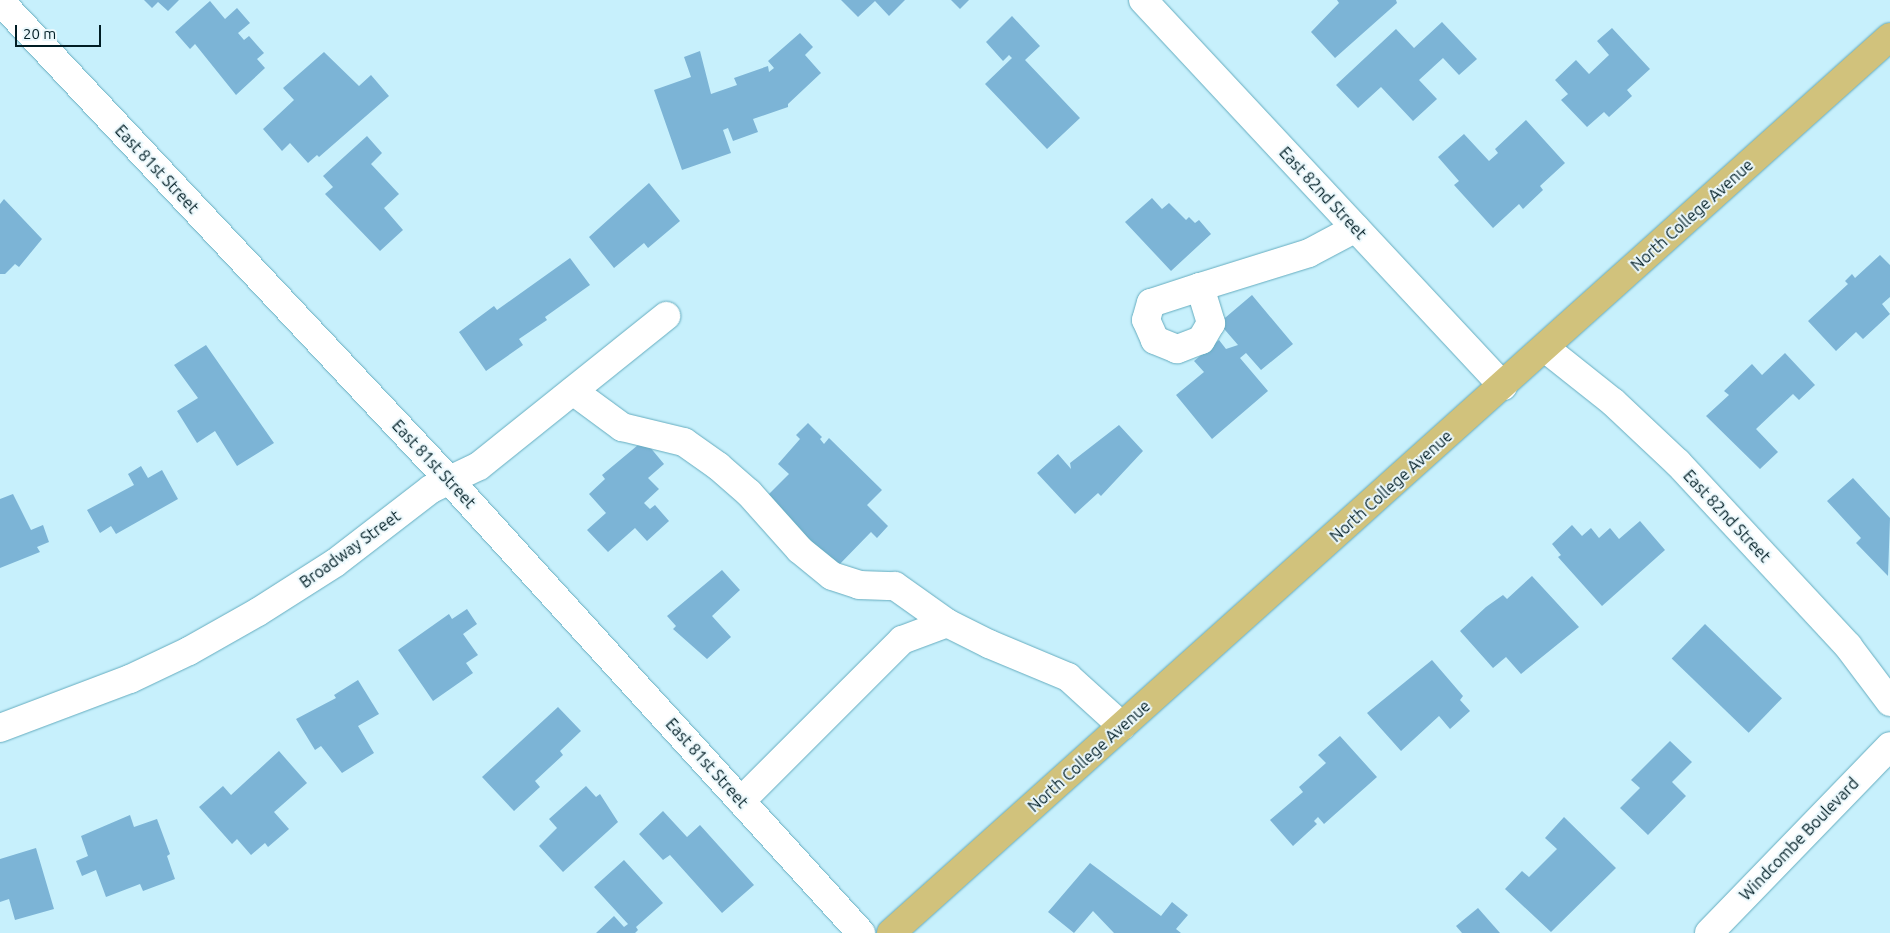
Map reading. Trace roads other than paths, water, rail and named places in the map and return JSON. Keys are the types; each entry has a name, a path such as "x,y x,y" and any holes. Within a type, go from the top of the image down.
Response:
{"main road":[{"name":"North College Avenue","path":"891,933 1890,37"}],"street":[{"name":"East 82nd Street","path":"1143,0 1503,386"},
{"name":"East 81st Street","path":"0,2 450,481 861,933"},
{"path":"1200,287 1309,253 1356,228"},
{"name":"Broadway Street","path":"0,728 80,700 197,647 305,583 424,494 479,466 666,316"},
{"name":"East 82nd Street","path":"1545,348 1613,402 1678,462 1848,646 1890,702"},
{"path":"573,391 622,426 684,442 718,466 749,493 800,550 832,576 859,585 895,586 947,623 1068,677 1122,726"},
{"path":"741,801 902,640 947,623"},
{"name":"Windcombe Boulevard","path":"1709,933 1890,746"}]}
